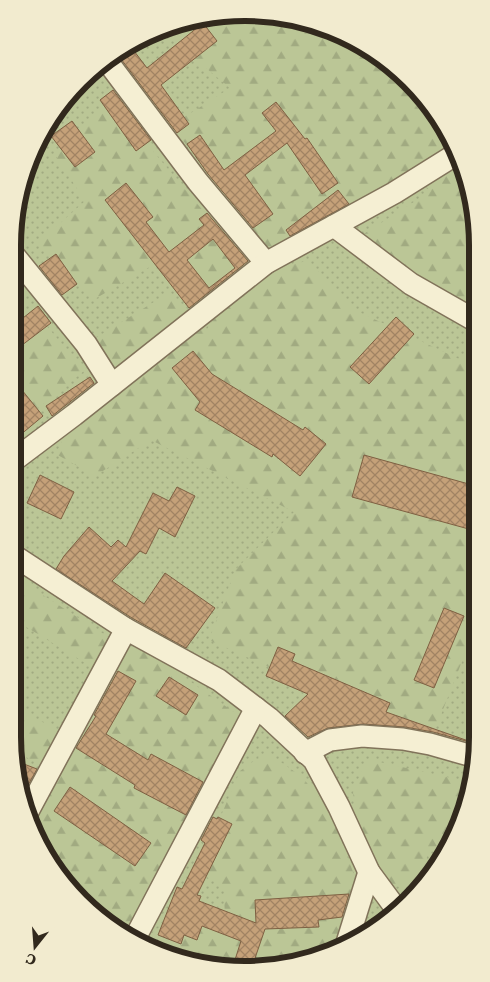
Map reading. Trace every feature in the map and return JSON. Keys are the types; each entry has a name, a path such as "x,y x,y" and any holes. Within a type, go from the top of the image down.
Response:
{"street":[{"path":"111,66 198,182 266,263"},
{"path":"21,455 266,263 394,193 451,157"},
{"path":"334,226 411,284 469,317"},
{"path":"21,264 86,344 112,385"},
{"path":"21,560 126,629 219,680 269,718 314,760 339,806 369,872 393,905"},
{"path":"32,804 126,629"},
{"path":"137,933 256,708"},
{"path":"306,753 330,740 362,736 403,739 468,755"},
{"path":"349,935 369,872"}],"green space":[{"path":"238,21 465,206 469,245 469,737 467,766 457,809 446,836 423,873 381,915 344,938 317,949 274,959 245,961 216,959 187,953 159,944 133,931 109,915 77,885 51,849 38,823 29,795 23,766 21,737 21,245 23,216 33,173 44,146 67,109 109,67 146,44 173,33 216,23"},
{"path":"245,21 274,23 303,29 344,44 381,67 413,97 439,133 457,173 467,216 469,330 371,275 359,237 431,191 416,178 280,266 308,261 359,312 469,364 469,644 431,740 209,640 235,570 294,512 151,440 95,476 56,454 74,415 123,389 86,344 170,292 205,332 232,291 274,266 172,125 230,88 166,35 216,23"},
{"path":"110,100 236,250 246,273 210,295 196,290 165,258 93,300 38,243 85,201 54,153"},
{"path":"41,319 84,371 21,422 21,335"},
{"path":"21,581 110,638 92,667 21,624"},
{"path":"128,638 251,724 132,931 109,915 77,885 51,849 35,815"},
{"path":"21,711 64,733 47,767 22,755"},
{"path":"266,752 301,776 330,810 359,888 344,938 303,953 274,959 245,961 216,959 187,953 149,940 152,933 176,913 225,924 224,886 197,872 240,771"},
{"path":"366,759 464,781 457,809 446,836 437,852 428,850 425,870 411,887 388,886 356,831 353,793"}],"building":[{"path":"205,25 217,41 161,85 189,124 177,133 121,59 134,51 147,68 199,27"},
{"path":"113,90 151,140 136,151 100,100"},
{"path":"276,102 305,139 307,138 338,183 322,194 287,143 245,175 273,214 253,228 208,174 187,144 200,135 224,170 276,131 262,113"},
{"path":"72,121 95,152 75,167 51,136"},
{"path":"126,183 153,217 146,222 169,252 204,225 199,219 207,213 248,261 189,308 105,200","holes":["213,239 235,268 209,288 187,260"]},
{"path":"338,190 349,204 290,236 286,230"},
{"path":"56,254 77,284 62,295 39,266"},
{"path":"38,306 51,323 21,346 21,320"},
{"path":"396,317 414,334 369,384 350,367"},
{"path":"193,351 212,374 303,430 305,427 326,444 300,476 273,454 272,457 195,410 200,402 172,368"},
{"path":"90,377 94,383 52,416 46,406"},
{"path":"21,389 43,416 21,434"},
{"path":"364,455 469,484 469,529 352,497"},
{"path":"40,475 74,492 61,519 27,503"},
{"path":"177,487 195,496 175,537 159,528 146,554 140,551 112,581 144,604 165,573 215,608 186,648 132,618 56,569 64,556 89,527 111,547 118,540 126,547 153,493 169,501"},
{"path":"444,608 464,616 434,688 414,680"},
{"path":"278,647 295,654 292,661 390,703 386,712 469,742 405,727 363,724 328,728 308,737 285,716 308,694 266,676"},
{"path":"118,671 136,681 106,734 148,760 151,754 203,782 186,815 134,788 135,785 76,748 96,716 94,715"},
{"path":"169,677 198,695 186,715 156,696"},
{"path":"23,764 37,769 27,787"},
{"path":"70,787 151,843 135,866 54,811"},
{"path":"213,817 217,819 218,817 232,824 197,895 201,896 199,901 256,923 255,900 349,894 342,917 318,920 319,927 265,929 254,960 235,960 241,941 202,926 197,940 184,935 181,944 158,935 177,887 182,889 205,843 201,840"}]}
